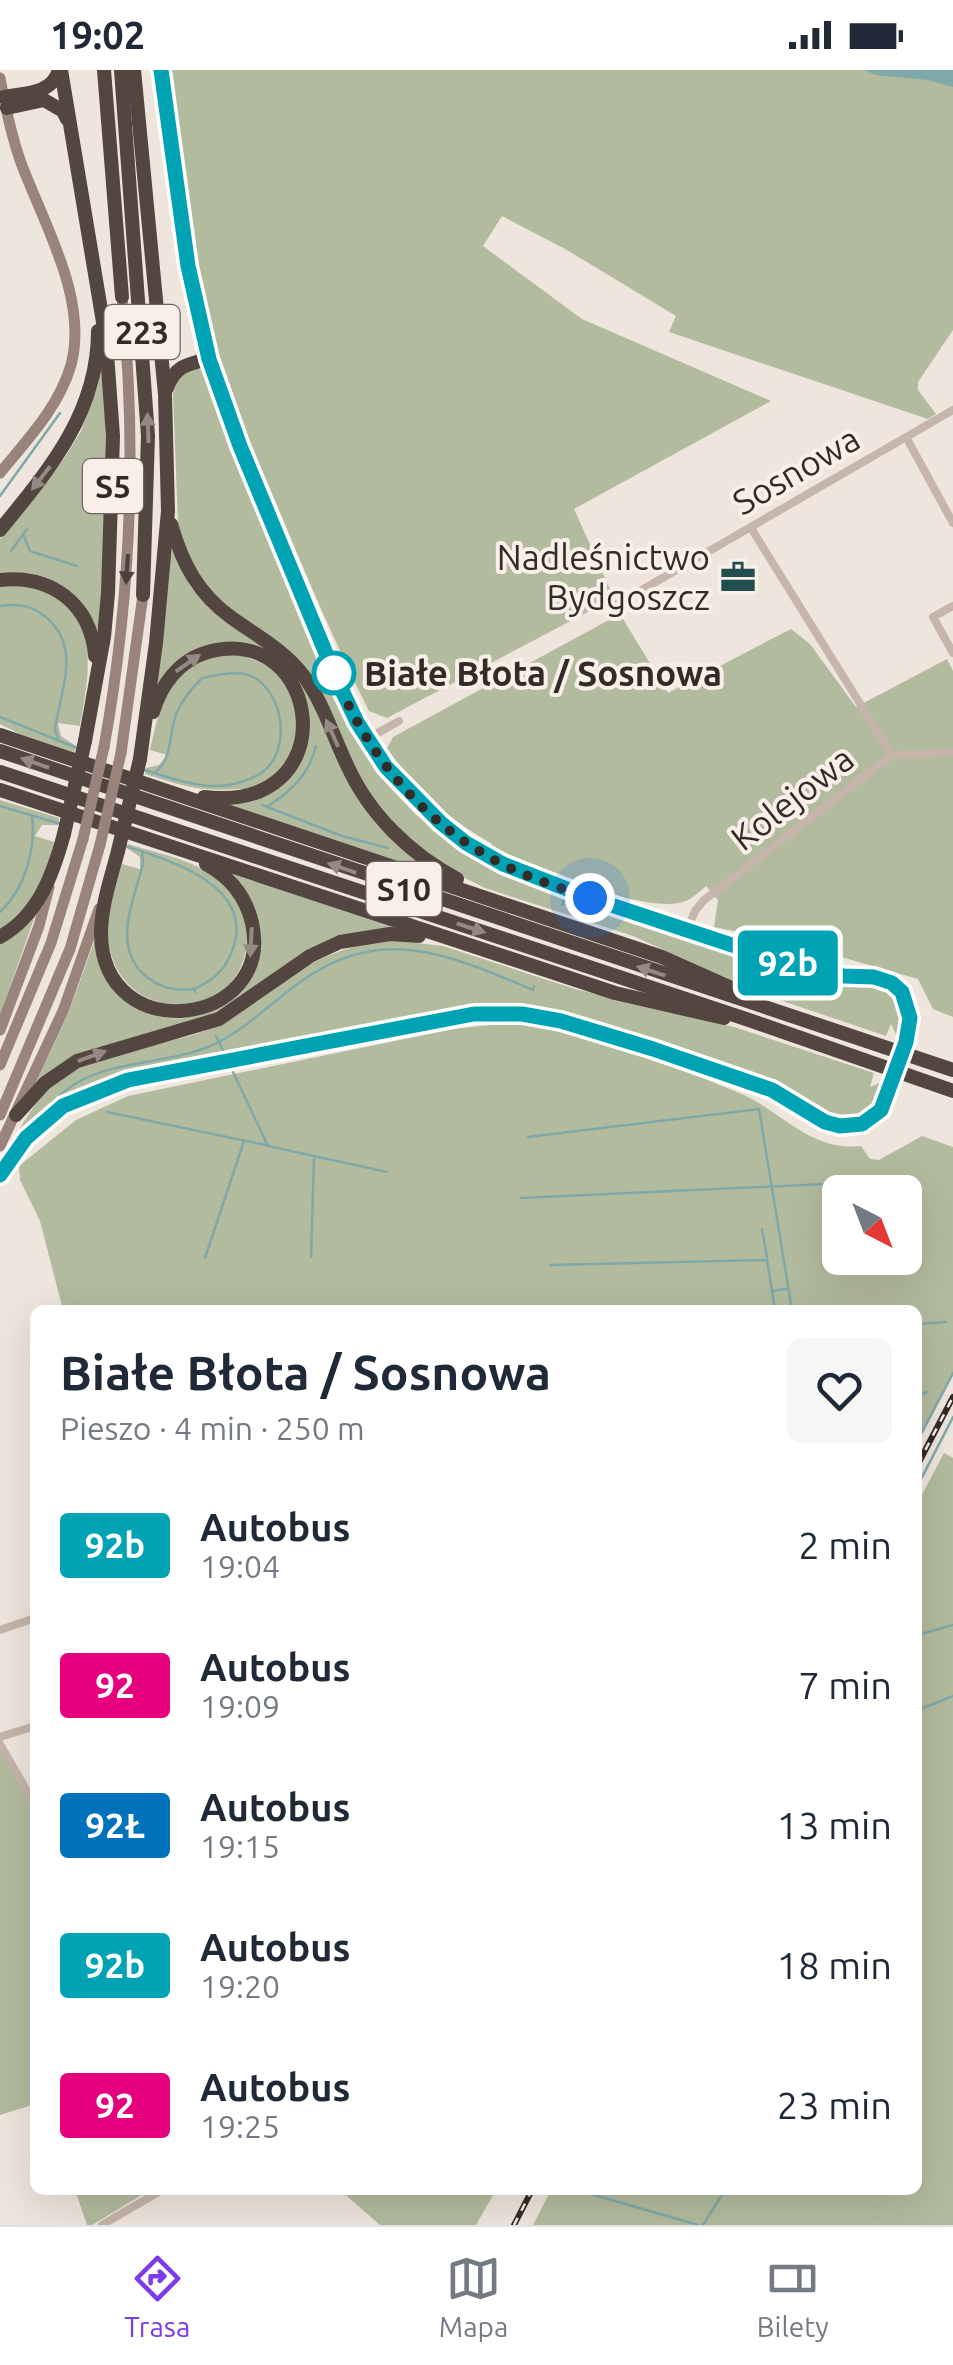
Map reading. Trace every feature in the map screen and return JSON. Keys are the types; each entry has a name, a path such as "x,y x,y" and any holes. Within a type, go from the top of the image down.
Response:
{"highway":[{"path":"6,103 45,89 60,70"},
{"name":"S5","path":"0,936 22,922 33,909 56,864 85,741 108,593 113,491 111,383 60,70"},
{"name":"223","path":"104,70 122,297"},
{"name":"223","path":"121,70 148,436 143,595"},
{"name":"S5","path":"134,70 165,394 168,511 182,559 216,606 274,646 304,676 348,770 374,811 421,856 493,898 662,957 810,1023 953,1070"},
{"path":"6,103 44,100 62,110 71,128"},
{"path":"0,530 54,461 84,409 94,374 98,290"},
{"path":"165,394 178,368 209,359"},
{"path":"141,753 168,511"},
{"path":"0,580 30,579 72,601 92,634 95,682"},
{"path":"168,792 242,798 260,793 283,777 304,734 301,700 294,685 272,662 254,653 221,649 185,662 158,697 141,753 103,907 101,934 104,953 118,983 155,1010 172,1014 202,1009 221,1000 247,969 254,950 249,910 232,885 214,869 174,848"},
{"path":"0,732 168,792 493,898"},
{"name":"S10","path":"0,751 810,1023"},
{"name":"S10","path":"0,772 749,1020"},
{"path":"0,792 614,994 707,1016 749,1020 953,1091"},
{"path":"8,1115 77,1060 219,1019 290,968 340,942 390,934 451,940"}],"street":[{"path":"160,70 188,266 209,359 240,446 337,680 368,739 407,792 466,843 527,875 800,966 892,983 908,1004 906,1042"},
{"path":"0,78 18,155 65,278 74,336 71,364 60,393 0,473"},
{"name":"223","path":"0,1065 51,944 83,840 104,746 120,639 128,545 130,406 122,297"},
{"name":"Sosnowa","path":"614,606 953,410"},
{"path":"906,437 953,523"},
{"path":"751,528 892,755"},
{"name":"223","path":"8,1115 70,949 100,845 121,752 143,595"},
{"path":"953,606 933,617 953,654"},
{"path":"368,739 400,721"},
{"name":"Kolejowa","path":"687,930 694,911 703,902 892,755 953,753"},
{"path":"0,1030 56,864"},
{"path":"0,1146 8,1115 64,1011 111,877"},
{"path":"0,1176 26,1138 63,1106 128,1080 474,1014 522,1014 561,1021 653,1049 772,1090 825,1122 840,1126 862,1124 876,1115 886,1103 893,1080"},
{"path":"0,1630 30,1620"},
{"path":"30,1728 0,1740 30,1796"},
{"path":"102,2225 153,2195"}],"green space":[{"path":"172,70 915,70 953,80 953,330 918,382 918,390 936,414 928,419 669,332 676,316 502,216 483,246 582,319 771,401 574,509 614,598 387,718 369,711 300,561 225,375 196,249"},
{"path":"102,357 107,492 96,632 79,604 59,584 34,574 0,574 0,539 64,459 81,431 98,386"},
{"path":"191,369 200,369 209,376 336,692 386,783 416,815 512,875 566,896 807,976 881,987 899,1001 903,1011 905,1022 899,1041 891,1024 886,1036 765,995 633,936 485,888 453,872 404,837 370,795 351,763 323,696 218,600 192,570 178,524 173,393 179,377"},
{"path":"170,547 191,587 208,606 273,651 310,693 351,782 436,874 225,805 263,795 292,772 308,739 305,699 285,666 251,649 225,643 211,644 199,651 157,687"},
{"path":"0,586 49,591 69,606 79,621 88,654 80,726 58,723 61,736 76,746 74,752 0,724"},
{"path":"620,614 668,693 791,629 810,644 856,707 947,659 953,671 953,1017 933,1009 918,979 796,944 714,927 718,900 706,886 688,900 670,904 646,902 589,887 490,846 433,802 387,748 393,737"},
{"path":"238,654 274,671 292,694 296,740 283,768 259,787 248,789 200,788 145,774 146,768 159,765 167,755 150,750 159,711 177,676 202,659"},
{"path":"0,800 59,818 58,825 42,825 35,836 54,842 36,892 0,931"},
{"path":"128,844 198,867 215,877 240,906 247,933 242,963 228,986 207,1000 182,1005 157,1002 134,990 117,969 108,939 112,901 122,864 140,869 140,857 127,848"},
{"path":"223,871 398,929 352,935 228,1009 184,1028 89,1052 54,1069 35,1084 68,1014 97,934 108,968 145,1007 159,1016 197,1016 215,1009 245,984 260,949 259,930 249,907"},
{"path":"35,916 0,1015 0,943"},
{"path":"390,940 443,946 575,989 734,1027 874,1073 870,1087 888,1079 875,1108 863,1117 843,1121 760,1081 594,1025 545,1011 469,1009 109,1080 45,1114 22,1137 0,1170 29,1114 67,1073 98,1058 213,1028 319,960 353,947"},
{"path":"509,1023 567,1033 737,1092 810,1136 843,1146 861,1146 870,1159 879,1160 922,1136 953,1147 953,1373 922,1432 922,1305 62,1305 40,1221 20,1180 19,1166 76,1120 128,1096 453,1029"},
{"path":"944,1453 953,1458 953,2225 533,2225 548,2195 922,2195 922,1494"},
{"path":"0,1746 30,1801 30,2106 0,2115"},
{"path":"77,2195 142,2195 92,2225 87,2225"},
{"path":"346,2195 493,2195 476,2225 380,2225"}],"water":[{"path":"864,70 953,70 953,87 876,75"}],"waterway":[{"path":"0,496 60,413"},
{"path":"11,551 27,529"},
{"path":"24,536 30,551 77,566"},
{"path":"0,606 34,609 60,634 65,646 66,673 55,729 59,741"},
{"path":"142,769 179,780 208,786 230,785 257,775 267,768 279,747 280,721 272,696 249,675 202,678 179,707 165,760 161,767 155,773"},
{"path":"0,717 77,748"},
{"path":"268,806 298,781 316,746"},
{"path":"262,805 342,836 388,848"},
{"path":"0,806 61,824"},
{"path":"0,912 16,892 27,868 32,816"},
{"path":"125,846 183,867 219,891 231,906 236,924 228,960 220,972 194,989"},
{"path":"142,852 143,863 127,926 133,960 139,970 158,984 195,992"},
{"path":"562,905 564,900"},
{"path":"51,1103 72,1086 106,1070 208,1047 243,1027 326,966 356,954 413,950 471,965 533,990 534,986"},
{"path":"216,1036 225,1054"},
{"path":"233,1072 268,1146 387,1172"},
{"path":"528,1137 759,1109 791,1305"},
{"path":"107,1112 266,1145"},
{"path":"205,1258 244,1141"},
{"path":"311,1257 314,1159"},
{"path":"521,1198 822,1184"},
{"path":"762,1229 767,1257"},
{"path":"550,1265 767,1260 772,1291"},
{"path":"774,1305 772,1291 786,1289"},
{"path":"922,1324 946,1322"},
{"path":"922,1432 953,1373"},
{"path":"922,1394 927,1392"},
{"path":"922,1477 953,1417"},
{"path":"922,1634 953,1625"},
{"path":"922,1708 953,1696"},
{"path":"594,2195 698,2225"},
{"path":"703,2225 722,2195"}],"railway":[{"path":"922,1456 953,1397"},
{"path":"514,2225 529,2195"}],"bus line":[{"name":"92b","path":"0,1175 26,1138 63,1106 128,1080 474,1014 522,1014 561,1021 772,1090 825,1122 852,1126 872,1119 886,1103 909,1030 908,1004 892,983 780,961 527,875 466,843 424,809 386,767 357,722 337,680 218,387 188,266 161,70"}],"place":[{"name":"Nadleśnictwo Bydgoszcz","path":"738,577"},
{"name":"Białe Błota / Sosnowa","path":"334,673"}],"route":[{"path":"334,673 375,752 424,809 466,843 503,864 590,898"}]}
